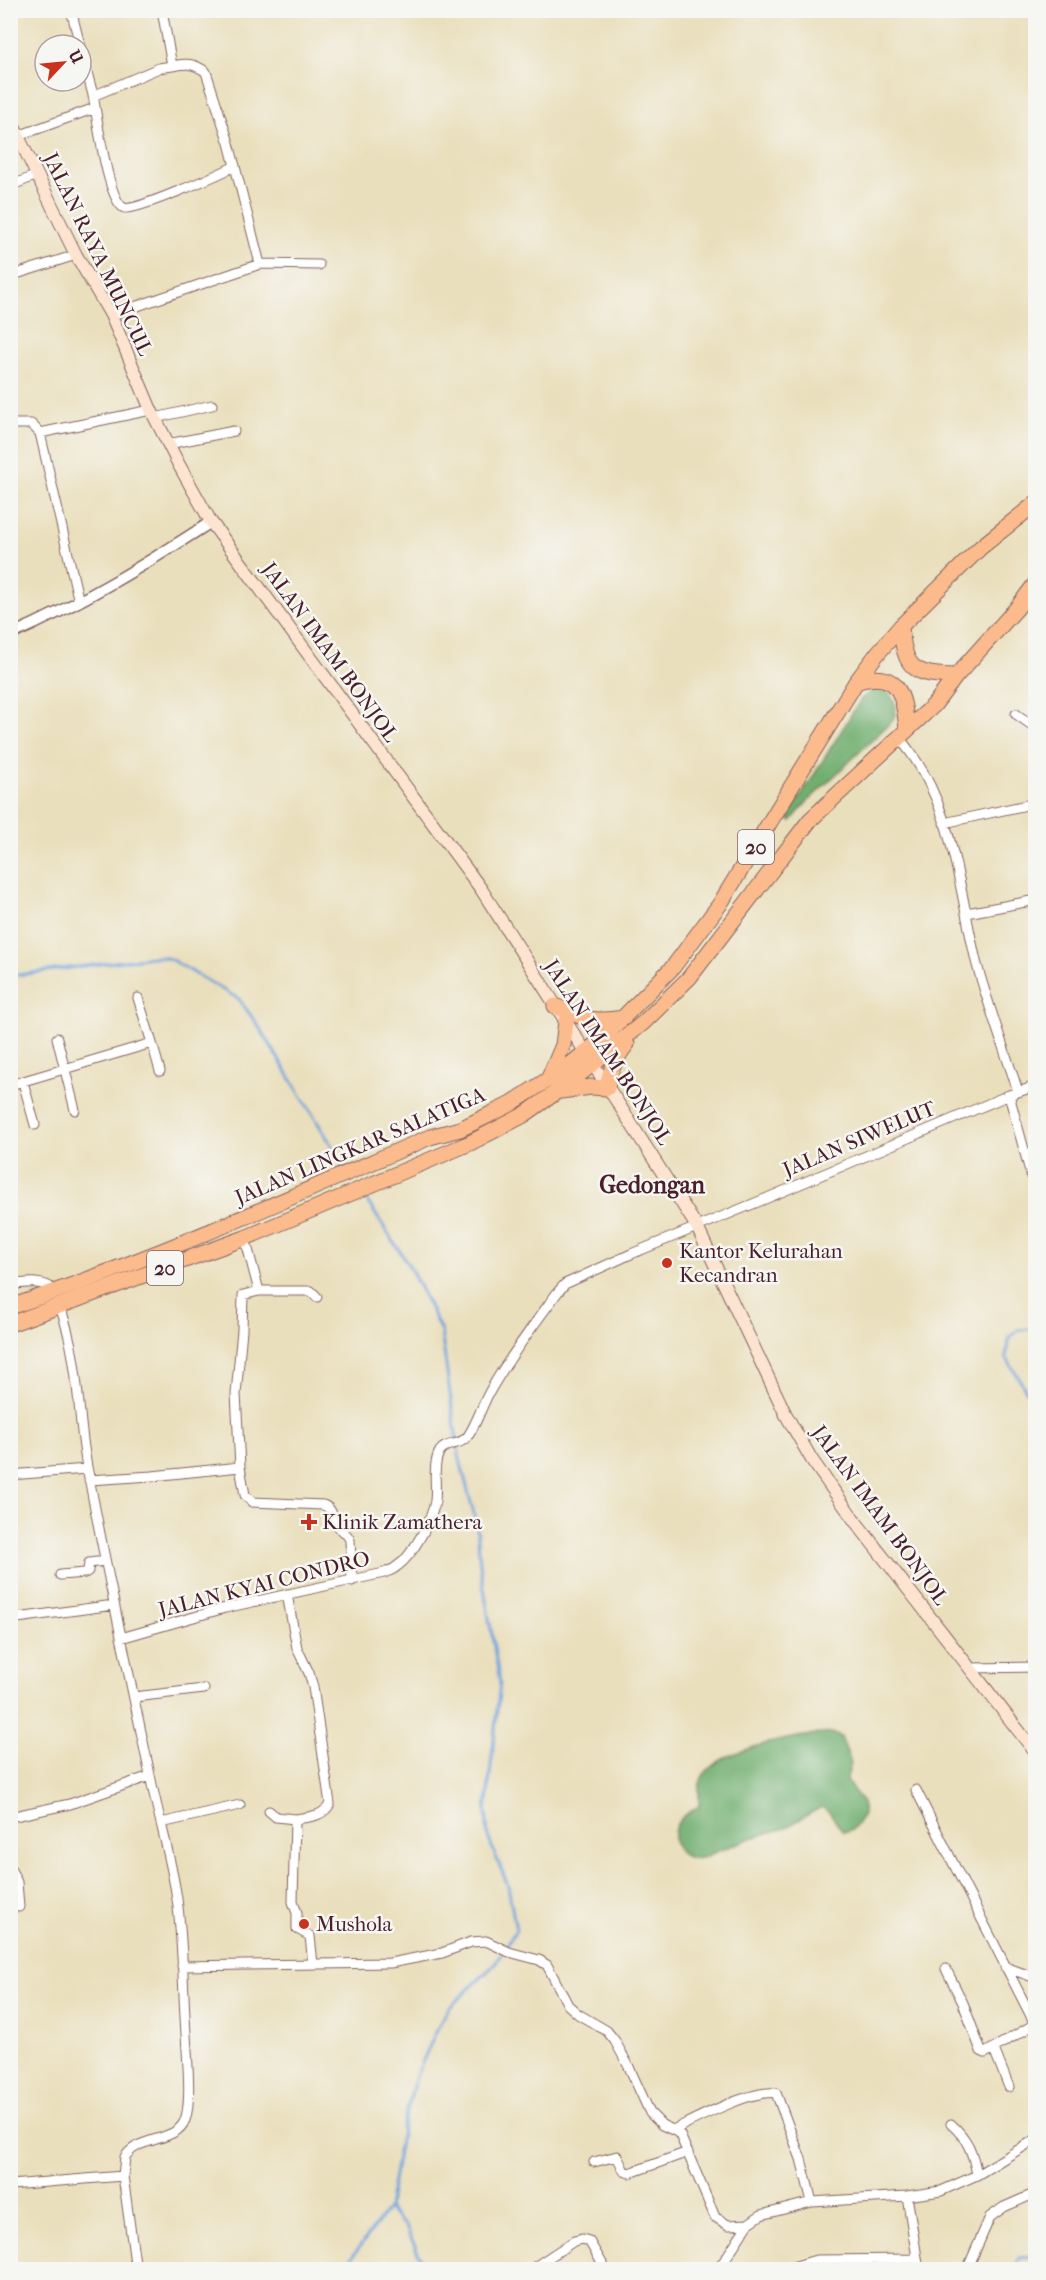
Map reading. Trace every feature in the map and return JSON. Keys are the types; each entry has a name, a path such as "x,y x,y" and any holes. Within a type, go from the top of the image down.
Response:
{"highway":[{"name":"JALAN LINGKAR SALATIGA","path":"589,1059 673,967 720,904 856,682 901,626 981,547 1035,503"},
{"name":"JALAN LINGKAR SALATIGA","path":"10,1324 58,1300 309,1189 430,1137 460,1130 550,1086 643,1023 689,978 810,820 934,705 956,676 1017,608 1035,583"},
{"path":"901,626 905,657 911,666 920,672 934,676 956,676"},
{"path":"856,682 881,677 898,689 904,700 903,734"},
{"path":"555,1006 595,1022 624,1018"},
{"path":"566,1021 563,1045 550,1086 607,1088 610,1071 616,1058 643,1023"},
{"name":"JALAN LINGKAR SALATIGA","path":"10,1307 58,1300 245,1238 470,1143 524,1115 550,1086"}],"main road":[{"name":"JALAN RAYA MUNCUL","path":"10,116 76,255 111,315 153,414"},
{"name":"JALAN IMAM BONJOL","path":"153,414 211,522 481,890 697,1227 786,1415 812,1460 855,1521 1035,1753"}],"street":[{"path":"70,10 77,33"},
{"path":"162,10 172,66"},
{"path":"93,96 159,68 185,63 197,65 206,72 235,166 260,264"},
{"path":"92,93 108,175 123,208 128,209 154,200 216,176 235,166"},
{"path":"18,136 95,108"},
{"path":"10,186 37,175"},
{"path":"10,276 76,255"},
{"path":"111,315 260,264 319,265"},
{"path":"40,433 212,405"},
{"path":"10,424 31,424 40,433 79,602"},
{"path":"168,444 234,431"},
{"path":"10,635 79,602 134,572 211,522"},
{"path":"1016,714 1035,728"},
{"path":"903,734 934,790 944,823 967,913 977,964 1013,1093 1031,1175"},
{"path":"944,823 1035,803"},
{"path":"967,913 1035,901"},
{"path":"138,998 160,1071"},
{"path":"57,1038 75,1110"},
{"path":"10,1085 64,1071 152,1043"},
{"path":"23,1082 35,1125"},
{"name":"JALAN SIWELUT","path":"697,1227 1013,1093 1035,1086"},
{"name":"JALAN KYAI CONDRO","path":"121,1638 225,1608 352,1581 384,1573 396,1567 405,1560 423,1532 435,1502 439,1453 468,1436 489,1391 556,1293 565,1284 697,1227"},
{"path":"245,1238 259,1291"},
{"path":"10,1285 45,1284 53,1288 67,1327 74,1363 87,1470 150,1776 175,1882 187,2063 185,2121 176,2131 143,2142 131,2149 125,2157 123,2176 136,2270"},
{"path":"317,1297 311,1291 259,1291 246,1293 242,1297 242,1330 236,1394 240,1467 245,1495 252,1503 323,1505 331,1509 338,1525 350,1540 352,1581"},
{"path":"89,1480 240,1467"},
{"path":"10,1475 87,1470"},
{"path":"60,1575 85,1573 89,1563 105,1561"},
{"path":"269,1811 276,1817 295,1819 321,1814 330,1804 313,1688 309,1673 297,1648 287,1594"},
{"path":"10,1619 114,1605"},
{"path":"970,1668 1035,1667"},
{"path":"134,1697 204,1689"},
{"path":"10,1816 70,1804 150,1776"},
{"path":"915,1790 1035,2025 994,2049 985,2053 981,2051 963,2003 946,1969"},
{"path":"161,1823 240,1805"},
{"path":"295,1819 293,1902 297,1913 297,1929 310,1936 313,1964"},
{"path":"10,1868 16,1882 19,1907"},
{"path":"182,1966 390,1963 442,1953 478,1941 539,1960 547,1965 568,2005 578,2014 607,2031 615,2041 654,2120 680,2135 715,2217 728,2225 748,2224"},
{"path":"1005,1967 1035,1978"},
{"path":"994,2049 1009,2087"},
{"path":"674,2130 729,2104 766,2093 776,2093 801,2159 812,2202"},
{"path":"951,2124 966,2139 974,2156 977,2175"},
{"path":"714,2270 724,2261 748,2224 761,2215 812,2202 907,2196 941,2191 977,2175 1035,2139"},
{"path":"594,2162 617,2156 624,2170 630,2174 688,2152"},
{"path":"10,2185 123,2176"},
{"path":"967,2270 990,2217 1004,2207 1035,2193"},
{"path":"907,2196 919,2270"},
{"path":"530,2270 574,2241 582,2239 589,2241 606,2270"},
{"path":"782,2270 816,2260 917,2259"}],"green space":[{"path":"876,688 884,688 893,699 896,711 893,720 808,801 791,821 789,819 791,812 861,699"},
{"path":"832,1733 841,1737 851,1763 846,1781 862,1804 863,1815 854,1828 844,1832 831,1815 821,1807 785,1828 751,1838 701,1858 686,1856 677,1848 674,1842 675,1828 683,1816 699,1806 699,1787 702,1779 707,1771 717,1763 731,1755 766,1744 802,1736"}],"waterway":[{"path":"10,976 152,957 170,959 239,999 261,1030 346,1169"},
{"path":"342,2270 388,2209 402,2129 416,2076 440,2023 449,2008 495,1964 516,1930 508,1886 488,1837 486,1811 500,1683 480,1565 477,1526 459,1456 441,1331 410,1267 363,1195"},
{"path":"1036,1332 1031,1329 1018,1330 1009,1339 1006,1357 1036,1407"},
{"path":"388,2209 406,2227 424,2265"},
{"path":"1013,2270 1019,2258 1036,2255"}],"place":[{"name":"Kantor Kelurahan Kecandran","path":"667,1263"},
{"name":"Klinik Zamathera","path":"309,1522"},
{"name":"Mushola","path":"304,1924"}],"district":[{"name":"Gedongan","path":"652,1185"}]}
